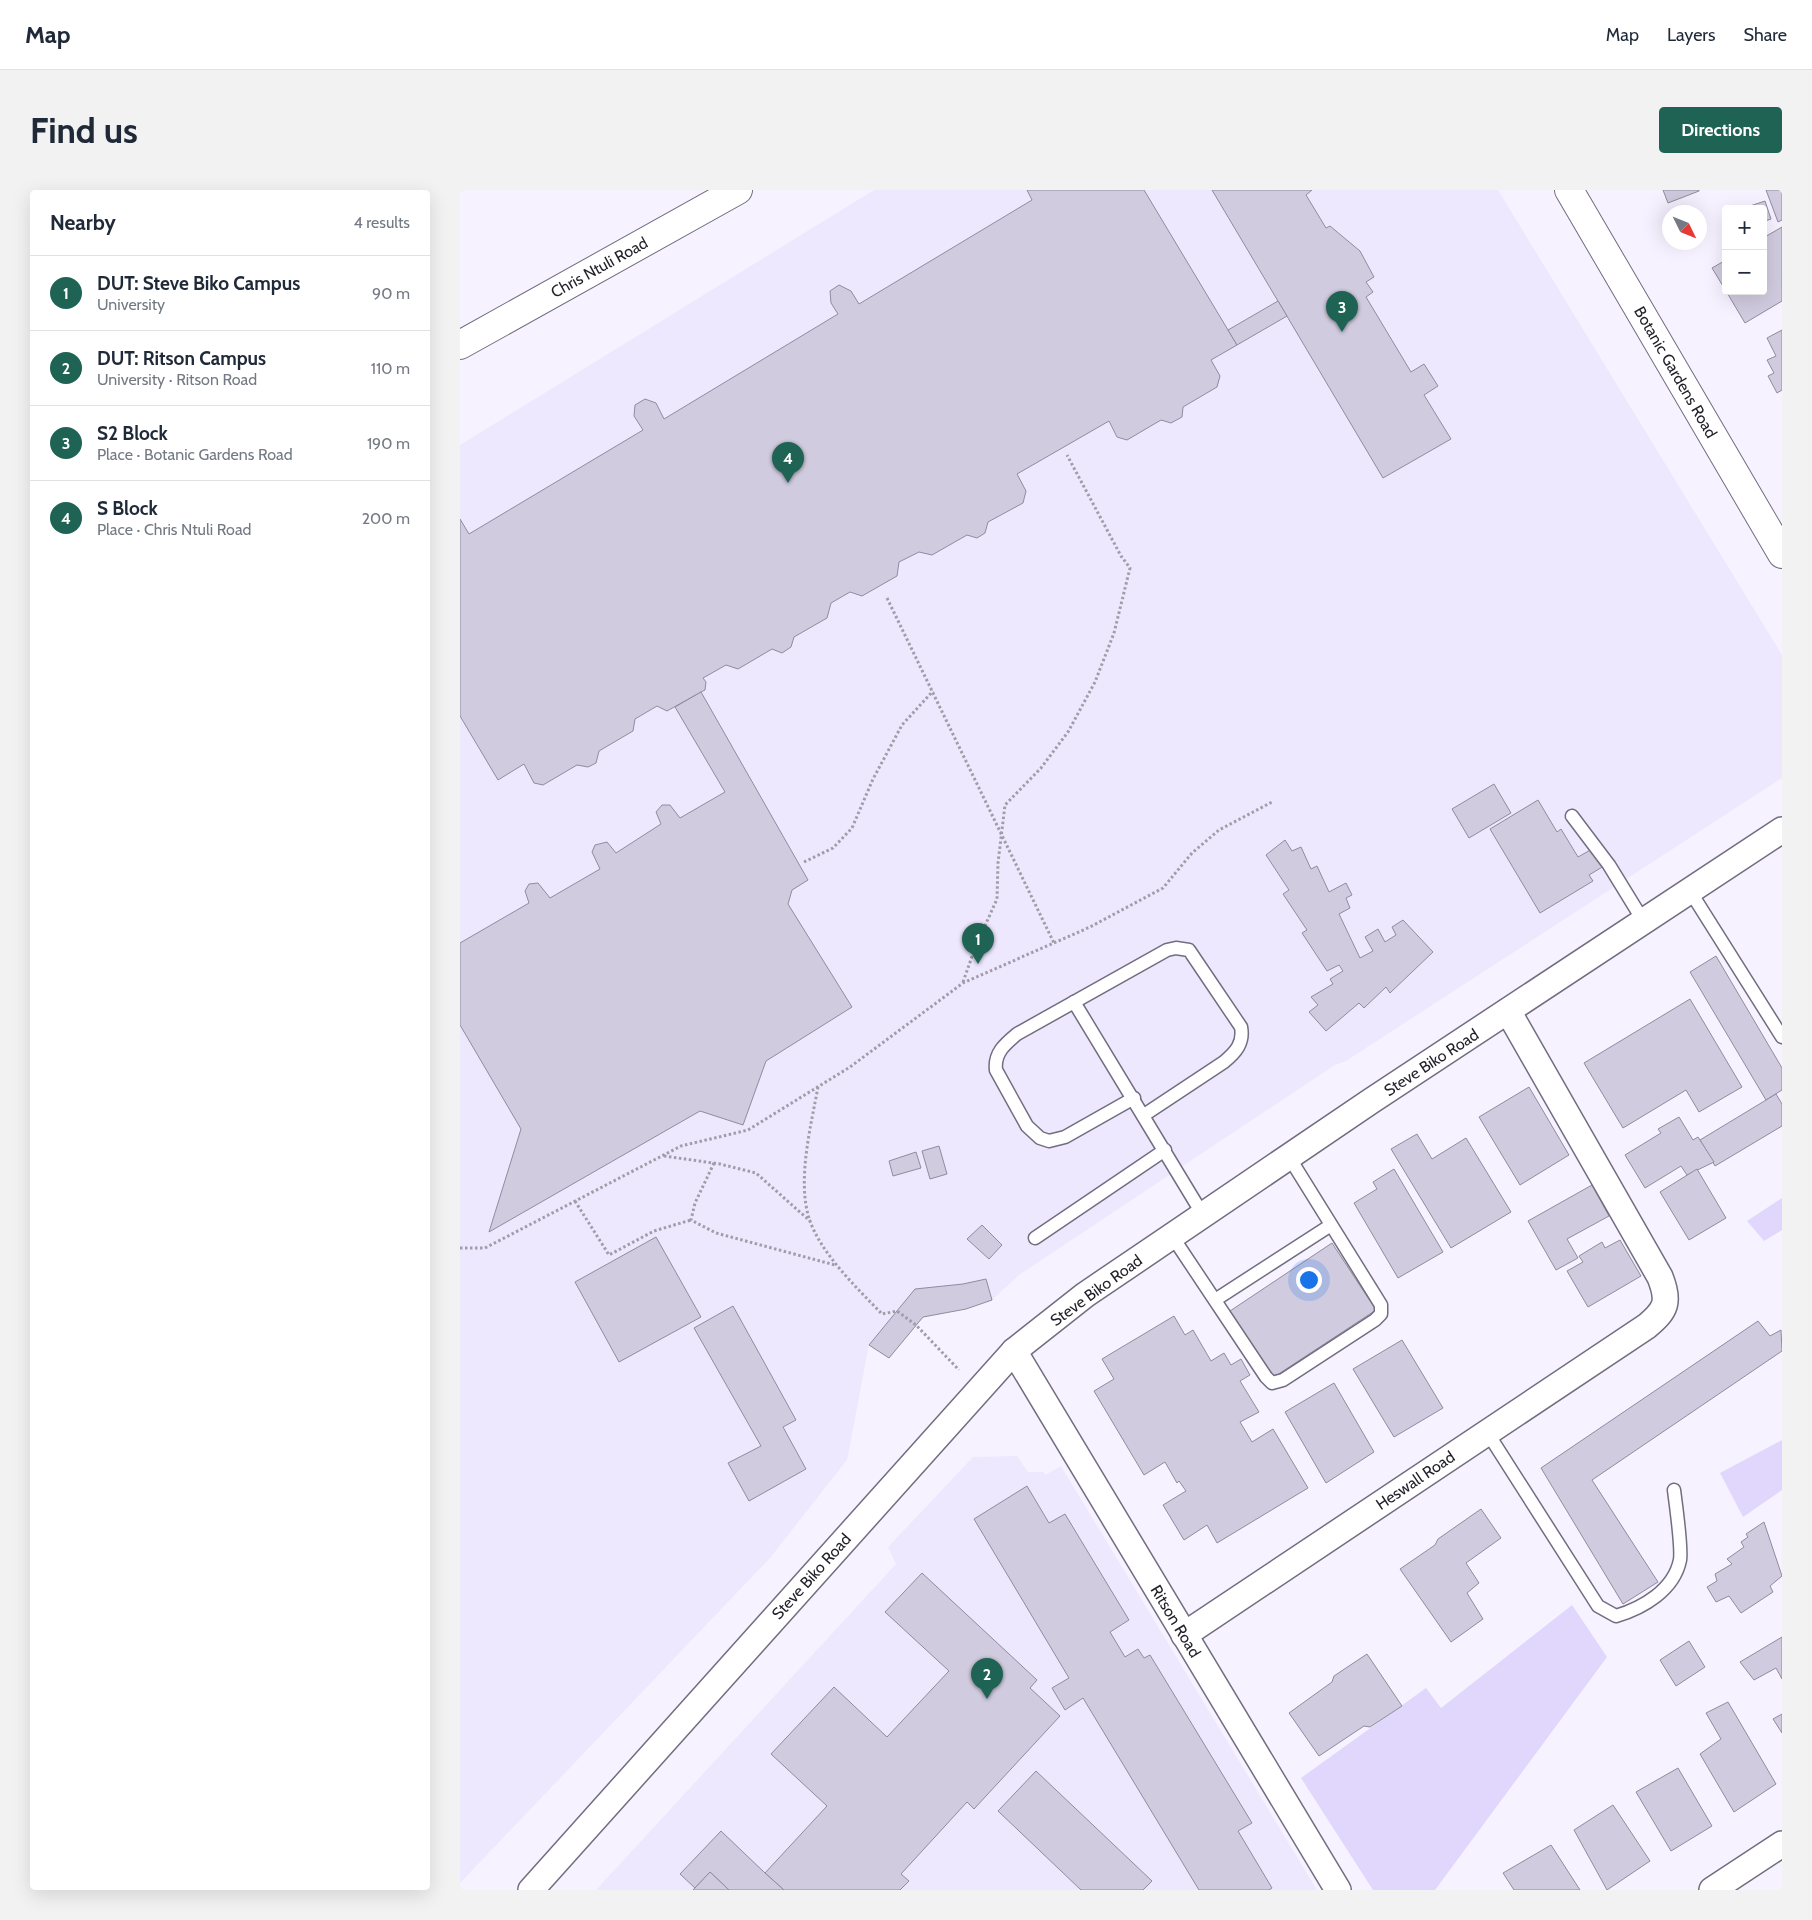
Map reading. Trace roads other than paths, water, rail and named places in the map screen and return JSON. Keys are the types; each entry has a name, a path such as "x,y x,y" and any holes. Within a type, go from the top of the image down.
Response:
{"main road":[{"name":"Chris Ntuli Road","path":"460,345 738,190"},
{"name":"Botanic Gardens Road","path":"1569,190 1782,554"}],"street":[{"name":"Steve Biko Road","path":"531,1890 1014,1351 1085,1295 1203,1214 1782,830"},
{"name":"Heswall Road","path":"1184,1635 1647,1326 1663,1309 1666,1291 1660,1277 1508,1011"},
{"name":"Ritson Road","path":"1014,1351 1338,1890"},
{"path":"1712,1890 1782,1844"}],"lane":[{"path":"1572,816 1609,865 1644,922"},
{"path":"1690,891 1782,1037"},
{"path":"1134,1098 1098,1119 1056,1140 1050,1141 1040,1138 1027,1126 996,1070 995,1062 999,1052 1017,1034 1167,950 1182,949 1193,953 1241,1027 1241,1039 1234,1054 1144,1115"},
{"path":"1074,1002 1203,1214"},
{"path":"1034,1238 1165,1150"},
{"path":"1172,1236 1266,1377 1275,1383 1375,1320 1382,1312 1381,1305 1289,1157"},
{"path":"1215,1300 1331,1225"},
{"path":"1487,1432 1598,1606 1616,1616 1637,1610 1670,1584 1680,1560 1674,1490"}],"place":[{"name":"S2 Block","path":"1342,332"},
{"name":"S Block","path":"788,483"},
{"name":"DUT: Steve Biko Campus","path":"978,964"},
{"name":"DUT: Ritson Campus","path":"987,1699"}]}
